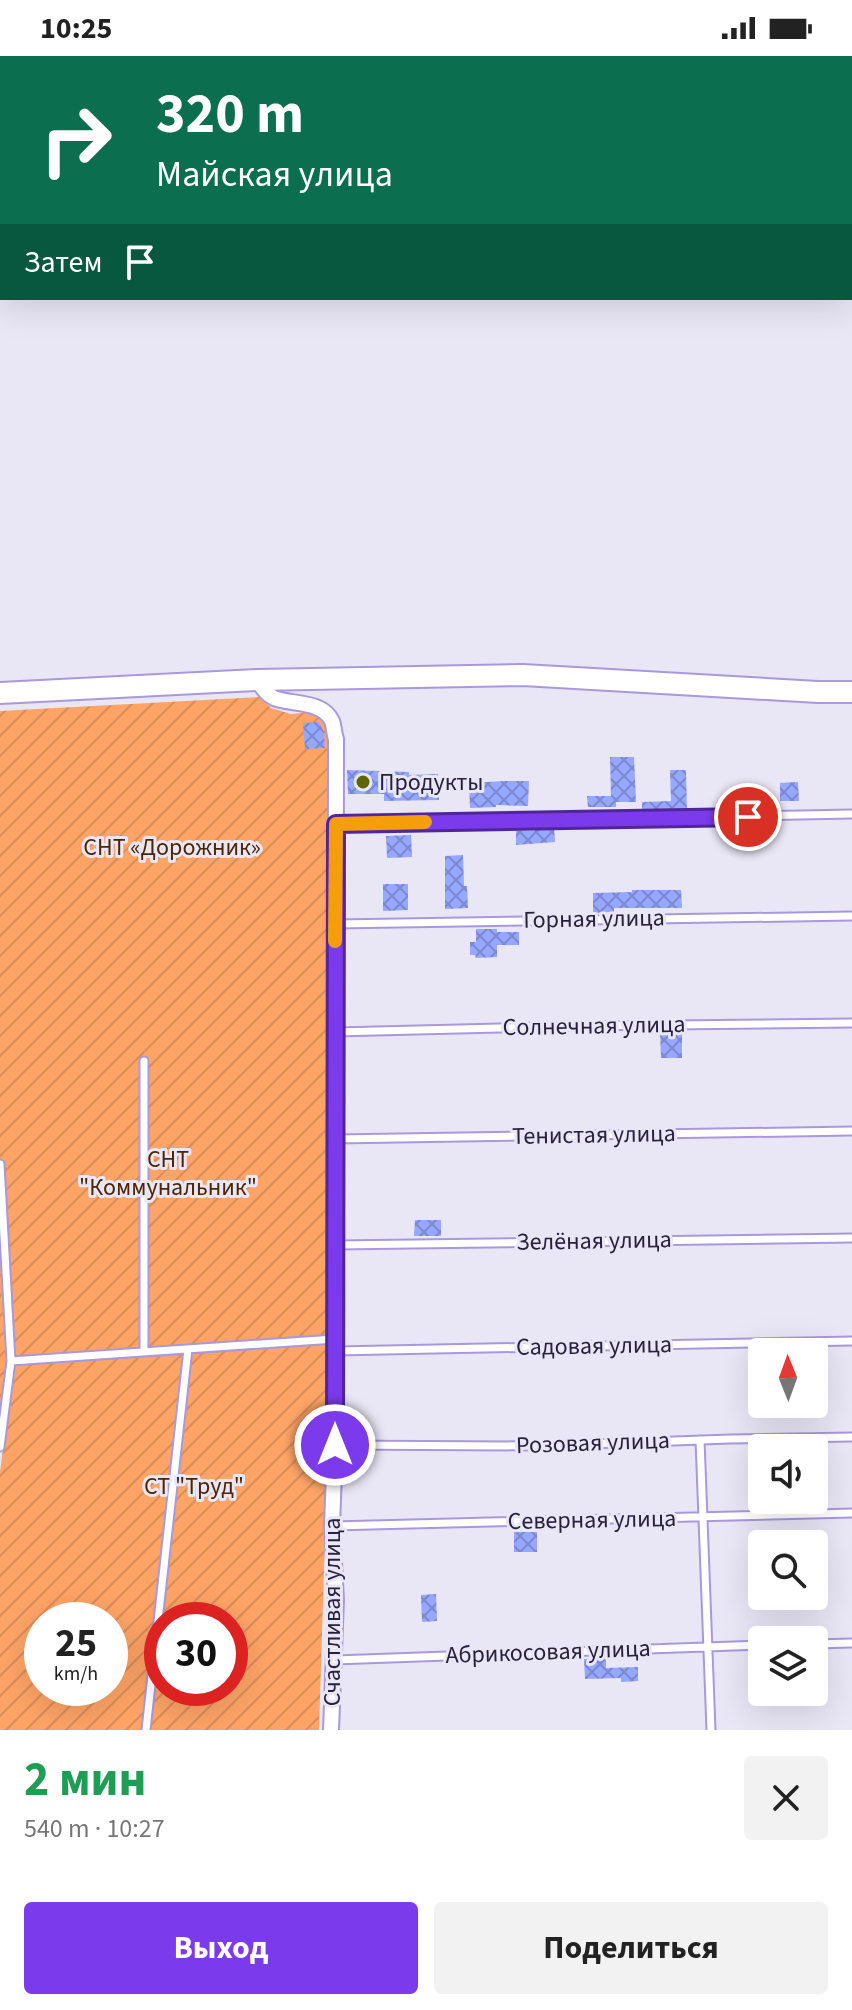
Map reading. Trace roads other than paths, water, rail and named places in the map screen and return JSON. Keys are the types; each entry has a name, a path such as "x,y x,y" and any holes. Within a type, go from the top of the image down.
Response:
{"main road":[{"path":"0,693 257,680 523,675 852,692"}],"street":[{"name":"Счастливая улица","path":"257,680 264,691 275,698 317,707 332,721 336,739 335,1445 332,1526 336,1600 331,1730"}],"lane":[{"path":"336,824 852,814"},
{"name":"Горная улица","path":"335,924 852,916"},
{"name":"Солнечная улица","path":"335,1032 852,1023"},
{"path":"144,1061 144,1352"},
{"name":"Тенистая улица","path":"335,1139 852,1131"},
{"path":"0,1166 3,1272 11,1361 5,1377 0,1447"},
{"name":"Зелёная улица","path":"335,1245 852,1238"},
{"name":"Садовая улица","path":"11,1361 188,1349 335,1345 852,1341"},
{"path":"146,1730 188,1349"},
{"name":"Розовая улица","path":"335,1445 534,1446 852,1437"},
{"path":"700,1440 711,1730"},
{"name":"Северная улица","path":"332,1526 852,1513"},
{"path":"828,1644 852,1643"},
{"name":"Абрикосовая улица","path":"335,1660 748,1645"}],"place":[{"name":"Продукты","path":"363,782"}],"park label":[{"name":"СНТ «Дорожник»","path":"172,847"},
{"name":"СНТ \"Коммунальник\"","path":"168,1173"},
{"name":"СТ \"Труд\"","path":"194,1486"}]}
